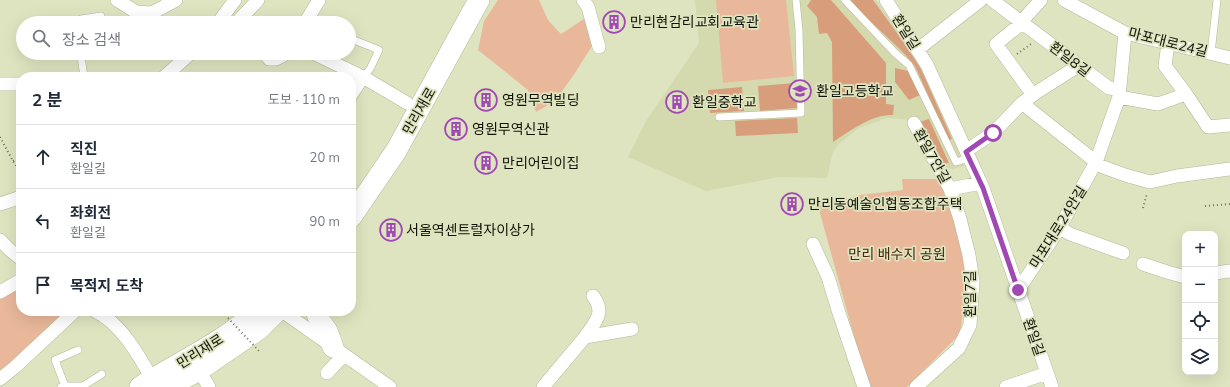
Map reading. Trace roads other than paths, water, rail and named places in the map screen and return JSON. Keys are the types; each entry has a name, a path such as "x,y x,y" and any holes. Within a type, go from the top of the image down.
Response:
{"main road":[{"name":"만리재로","path":"356,185 390,134 464,0"},
{"name":"만리재로","path":"356,210 396,151 479,0"},
{"name":"만리재로","path":"154,384 223,338 251,316"},
{"name":"만리재로","path":"154,384 204,379 272,316"},
{"path":"318,316 338,351"}],"street":[{"path":"116,0 136,12 152,13 176,0"},
{"path":"223,16 235,0"},
{"path":"247,16 258,0"},
{"path":"311,16 318,0"},
{"path":"583,0 588,7 599,47"},
{"path":"917,50 981,0"},
{"name":"환일8길","path":"992,0 1078,66 1108,88 1119,94 1158,104 1186,94"},
{"path":"1033,95 996,44 1021,23 1041,0"},
{"name":"마포대로24길","path":"1064,0 1125,33 1230,58"},
{"name":"환일길","path":"888,1 927,65 981,183 1052,387"},
{"path":"227,11 235,16"},
{"name":"마포대로24안길","path":"1018,290 1060,227 1096,163 1119,94 1125,33"},
{"path":"1168,43 1165,66 1208,127 1230,125"},
{"path":"170,72 184,60"},
{"path":"328,60 353,72"},
{"path":"968,155 1033,95 1078,66"},
{"path":"356,74 407,104"},
{"path":"356,88 363,77"},
{"path":"0,84 16,84"},
{"path":"1022,104 1096,163 1125,175 1150,182 1177,176 1230,169"},
{"name":"환일7안길","path":"914,124 950,189"},
{"path":"950,189 981,183"},
{"name":"환일7길","path":"916,387 959,348 970,325 973,281 962,226 950,189"},
{"path":"0,204 16,199"},
{"path":"1060,227 1070,234 1123,253"},
{"path":"0,240 16,255"},
{"path":"813,244 828,277 864,387"},
{"path":"1143,264 1182,275"},
{"path":"1218,273 1230,271"},
{"path":"0,292 16,283"},
{"path":"542,387 585,337 598,317 599,310 597,301 593,296"},
{"path":"0,379 70,316"},
{"path":"103,316 111,321 135,350 154,384"},
{"path":"289,316 390,387"},
{"path":"585,337 632,329"},
{"path":"327,373 338,351"},
{"path":"1006,387 1047,373"}],"lane":[{"path":"719,117 801,113 799,30 796,0"},
{"path":"845,0 895,53 909,64 956,162 968,155"},
{"path":"1211,54 1217,0"},
{"path":"356,41 379,50 370,69 363,77"},
{"path":"82,60 83,72"},
{"path":"78,350 55,360 63,386 83,386 102,374"}],"place":[{"name":"만리현감리교회교육관","path":"614,22"},
{"name":"환일고등학교","path":"800,91"},
{"name":"영원무역빌딩","path":"486,100"},
{"name":"환일중학교","path":"677,102"},
{"name":"영원무역신관","path":"456,129"},
{"name":"만리어린이집","path":"486,163"},
{"name":"만리동예술인협동조합주택","path":"792,204"},
{"name":"서울역센트럴자이상가","path":"391,230"}],"park label":[{"name":"만리 배수지 공원","path":"897,254"}]}
